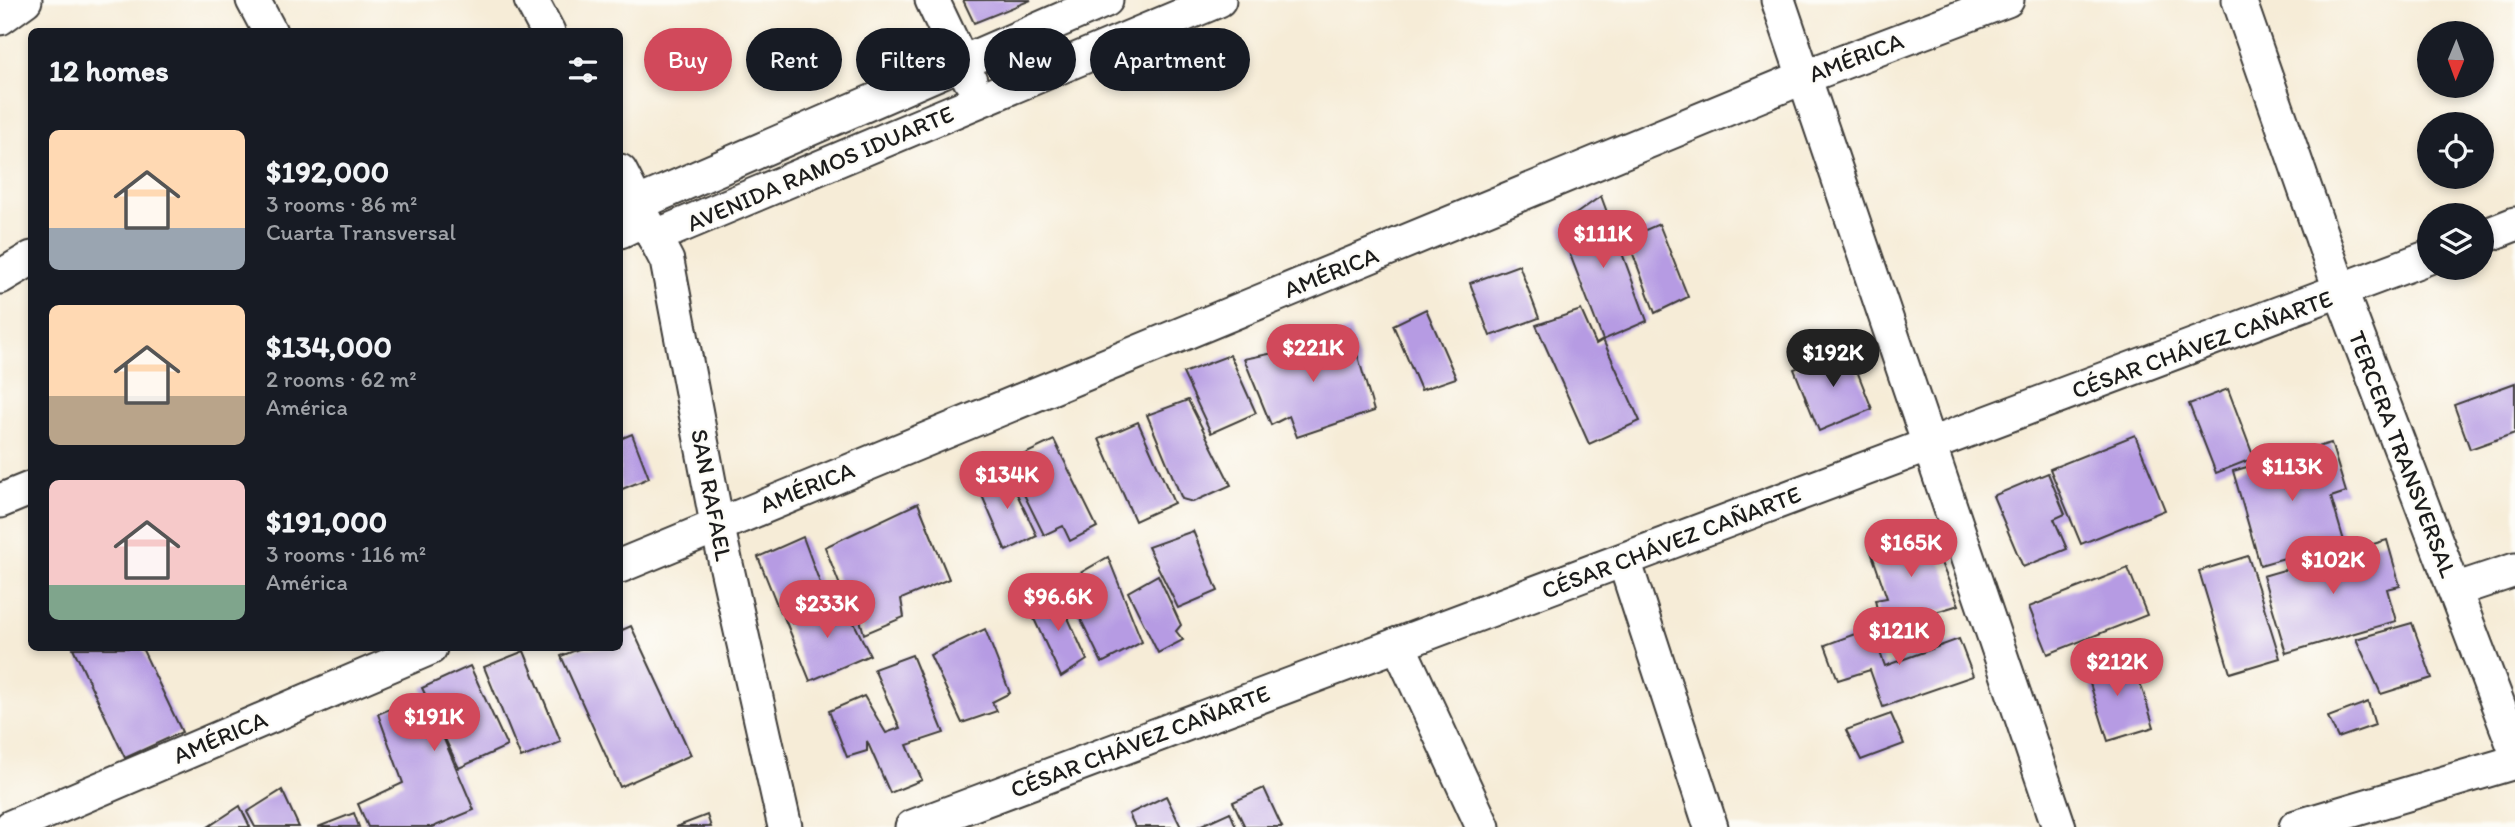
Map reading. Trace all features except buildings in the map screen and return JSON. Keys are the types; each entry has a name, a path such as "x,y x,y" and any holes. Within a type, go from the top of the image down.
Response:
{"street":[{"path":"0,19 25,0"},
{"path":"253,0 268,28"},
{"path":"531,0 546,28"},
{"path":"932,0 945,28"},
{"name":"AVENIDA RAMOS IDUARTE","path":"970,57 1106,0"},
{"name":"AVENIDA RAMOS IDUARTE","path":"639,223 980,100 1219,0"},
{"path":"1778,0 2059,827"},
{"name":"AMÉRICA","path":"623,565 1804,77 2007,0"},
{"name":"TERCERA TRANSVERSAL","path":"2239,0 2342,292 2515,749"},
{"path":"970,79 980,100"},
{"name":"AVENIDA RAMOS IDUARTE","path":"639,223 901,91"},
{"name":"SAN RAFAEL","path":"623,179 639,223 667,261 717,524 785,827"},
{"path":"2494,232 2515,224"},
{"path":"0,277 28,260"},
{"name":"CÉSAR CHÁVEZ CAÑARTE","path":"912,827 2417,262"},
{"path":"0,501 28,490"},
{"path":"1624,560 1711,827"},
{"path":"2455,590 2515,570"},
{"path":"1398,644 1483,827"},
{"name":"AMÉRICA","path":"11,827 423,651"},
{"path":"2296,827 2515,762"}]}
